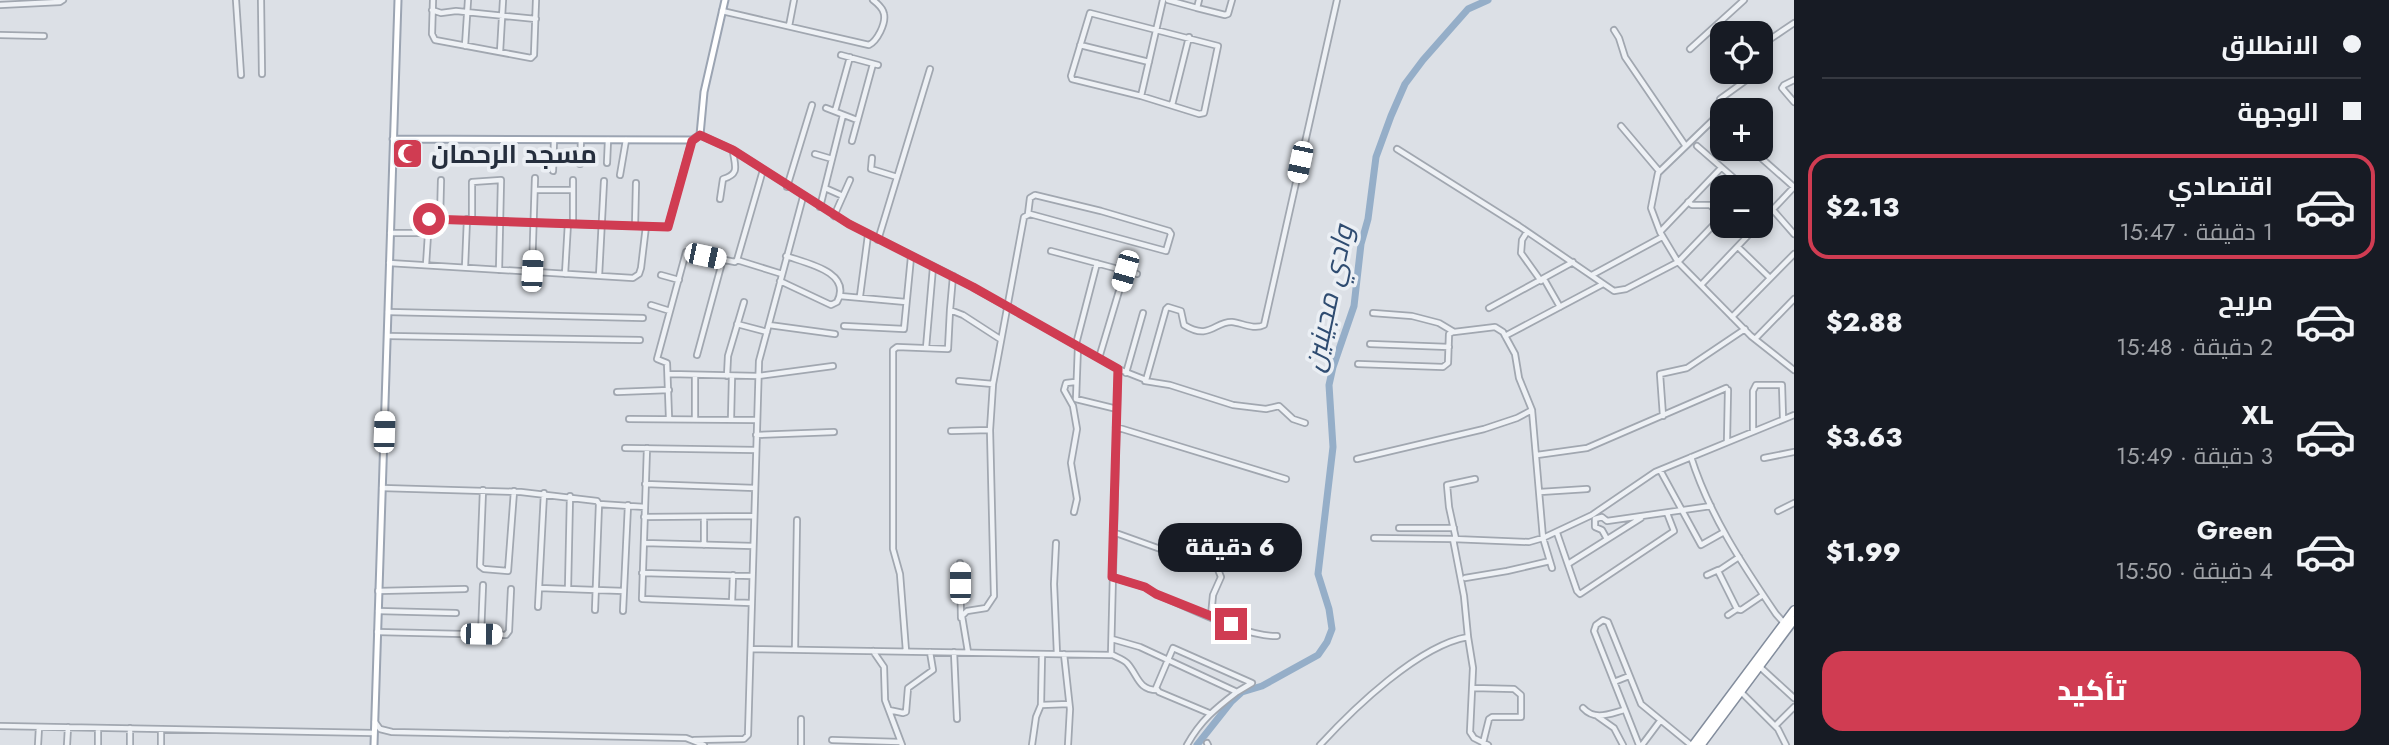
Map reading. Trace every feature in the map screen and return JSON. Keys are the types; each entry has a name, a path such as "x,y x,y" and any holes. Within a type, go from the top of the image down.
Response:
{"highway":[{"path":"1692,745 1794,610"},
{"path":"1702,745 1794,620"}],"main road":[{"path":"374,745 398,0"},
{"path":"393,139 692,141 700,135 704,92 725,0"}],"street":[{"path":"0,5 63,0"},
{"path":"236,0 241,75"},
{"path":"261,0 262,74"},
{"path":"433,0 434,38 533,57 536,0"},
{"path":"465,46 468,0"},
{"path":"500,52 503,0"},
{"path":"789,26 794,0"},
{"path":"722,11 869,45 876,41 884,18 880,6 873,0"},
{"path":"1141,96 1166,0 1226,15 1232,0"},
{"path":"1197,8 1199,0"},
{"path":"1144,381 1167,308 1181,311 1184,325 1196,330 1213,330 1228,322 1259,328 1264,325 1337,0"},
{"path":"1690,49 1744,0"},
{"path":"432,10 536,19"},
{"path":"1090,13 1157,29 1219,47 1203,114 1072,79 1090,13"},
{"path":"1773,37 1794,23"},
{"path":"1614,30 1625,57 1685,145"},
{"path":"0,35 44,36"},
{"path":"1172,105 1189,37"},
{"path":"1080,45 1149,62"},
{"path":"841,55 875,64 856,120 852,141"},
{"path":"835,111 850,57"},
{"path":"878,240 930,69"},
{"path":"1794,80 1782,88 1794,102"},
{"path":"1721,98 1740,84"},
{"path":"787,187 812,105"},
{"path":"826,108 856,120"},
{"path":"820,207 843,115"},
{"path":"1710,124 1659,172 1651,208 1661,235 1678,262 1755,339 1793,368"},
{"path":"1621,126 1659,172"},
{"path":"700,135 733,150 787,187 868,235 953,276 1126,373 1144,381 1170,385 1233,405 1266,409 1279,406 1293,419 1305,423"},
{"path":"553,171 554,141"},
{"path":"580,164 581,141"},
{"path":"607,163 608,141"},
{"path":"620,175 626,141"},
{"path":"426,265 428,219 669,226 692,141"},
{"path":"1697,146 1729,175"},
{"path":"1397,149 1614,291 1620,292 1678,262 1722,216 1710,205 1692,205 1688,202"},
{"path":"720,199 723,179 735,173 733,150"},
{"path":"815,154 832,159"},
{"path":"872,158 871,169 897,177"},
{"path":"1765,161 1794,187 1773,210 1794,234"},
{"path":"1592,275 1661,235 1721,168"},
{"path":"737,260 763,170"},
{"path":"532,271 535,178"},
{"path":"440,219 441,180"},
{"path":"465,268 472,182 500,180 502,220 499,270"},
{"path":"565,274 573,180"},
{"path":"834,216 850,180"},
{"path":"599,276 604,181"},
{"path":"635,226 636,183"},
{"path":"825,188 843,196"},
{"path":"535,190 573,190"},
{"path":"961,618 965,612 988,607 994,596 990,430 993,384 1024,217 1028,214 1030,198 1035,195 1101,211 1169,231 1171,234 1166,251 1028,214"},
{"path":"748,745 746,738 759,361 803,197"},
{"path":"389,263 633,278 641,268 646,226"},
{"path":"1527,232 1521,245 1521,253 1543,280 1559,307"},
{"path":"390,233 427,233"},
{"path":"860,296 868,235"},
{"path":"1701,285 1746,238"},
{"path":"1738,247 1770,278"},
{"path":"1051,251 1137,274"},
{"path":"669,418 667,362 657,359 687,252 737,260 782,274"},
{"path":"1732,317 1794,254"},
{"path":"780,281 831,305 838,302 840,296 840,285 834,276 812,264 786,256"},
{"path":"844,326 902,330 911,256"},
{"path":"697,355 723,259"},
{"path":"1489,308 1573,262"},
{"path":"1097,263 1077,345 1076,399 1117,409"},
{"path":"926,348 933,267"},
{"path":"1099,358 1125,271"},
{"path":"661,275 679,280"},
{"path":"906,651 900,574 893,549 893,350 897,347 947,349 953,276"},
{"path":"1505,336 1604,284"},
{"path":"840,296 906,302"},
{"path":"731,419 728,356 744,302"},
{"path":"1755,339 1792,304"},
{"path":"651,305 670,311"},
{"path":"950,310 964,315 1000,339"},
{"path":"388,312 643,318"},
{"path":"1126,373 1143,313"},
{"path":"1373,313 1412,316 1439,323 1454,332"},
{"path":"737,324 767,332"},
{"path":"769,325 835,334"},
{"path":"1358,364 1443,367 1448,363 1449,334 1495,327 1500,329 1515,354 1520,378 1532,410 1543,538 1552,568"},
{"path":"1663,416 1660,374 1687,368 1745,329"},
{"path":"389,336 640,340"},
{"path":"1370,344 1448,347"},
{"path":"669,374 758,376 833,366"},
{"path":"1111,654 1118,369"},
{"path":"695,375 695,419"},
{"path":"959,381 993,384"},
{"path":"1074,512 1077,499 1071,463 1077,429 1073,406 1066,398 1064,390 1066,383 1075,382"},
{"path":"1753,430 1753,391 1756,385 1782,385 1783,418"},
{"path":"1537,456 1587,448 1727,389 1727,441"},
{"path":"617,392 669,390"},
{"path":"1357,459 1484,429 1532,410"},
{"path":"1374,538 1529,542 1543,538 1594,517 1661,470 1794,415"},
{"path":"629,419 757,421"},
{"path":"1116,427 1286,479"},
{"path":"951,431 990,430"},
{"path":"756,435 834,432"},
{"path":"625,448 756,450"},
{"path":"647,448 642,597 751,603"},
{"path":"1764,458 1794,452"},
{"path":"1691,457 1698,480 1724,532 1763,595 1785,623"},
{"path":"1661,470 1701,545 1724,532"},
{"path":"1473,688 1514,689 1521,695 1521,717 1489,719 1485,744 1470,732 1472,657 1447,485 1475,479"},
{"path":"645,484 755,488"},
{"path":"381,488 544,493 592,498 599,504 645,507"},
{"path":"1540,492 1587,489"},
{"path":"483,490 480,566 496,570 510,568 514,491"},
{"path":"538,607 544,493"},
{"path":"568,589 570,496"},
{"path":"1778,511 1794,503"},
{"path":"595,610 599,504"},
{"path":"623,611 628,505"},
{"path":"1594,517 1602,517 1607,521 1711,506"},
{"path":"1557,533 1577,592 1583,593 1674,531 1667,513"},
{"path":"645,517 754,516"},
{"path":"1568,564 1645,516"},
{"path":"704,517 704,545"},
{"path":"1594,517 1595,527 1602,530 1607,539"},
{"path":"794,649 797,520"},
{"path":"1602,530 1607,521"},
{"path":"1399,528 1454,528"},
{"path":"1441,528 1441,539"},
{"path":"1113,532 1194,561 1215,562 1221,577 1213,595 1211,617"},
{"path":"643,543 753,546"},
{"path":"1056,543 1054,584 1057,654"},
{"path":"1707,575 1739,557"},
{"path":"1465,578 1550,561"},
{"path":"960,563 961,618 968,652"},
{"path":"1718,569 1718,574 1737,609"},
{"path":"642,573 752,576"},
{"path":"732,603 733,575"},
{"path":"1112,577 1145,587 1211,617 1265,635 1278,636"},
{"path":"481,634 483,585"},
{"path":"539,588 624,591"},
{"path":"378,591 465,589"},
{"path":"377,632 508,634 512,589"},
{"path":"1728,615 1737,609 1741,610 1763,595"},
{"path":"378,611 456,613"},
{"path":"1661,721 1640,745 1594,629 1603,620 1608,622 1640,704 1692,745"},
{"path":"1320,745 1378,688 1444,645 1468,637"},
{"path":"1111,639 1140,647 1237,692"},
{"path":"1157,690 1156,686 1175,648 1252,683 1209,713 1187,745"},
{"path":"751,649 1111,654 1126,662 1142,686 1209,713"},
{"path":"832,740 901,743 885,700 884,667 873,651"},
{"path":"889,710 906,712 908,688 933,670 930,652"},
{"path":"954,652 957,719"},
{"path":"1032,745 1036,717 1041,705 1042,654"},
{"path":"1064,654 1069,704 1068,745"},
{"path":"1760,667 1794,698"},
{"path":"1614,682 1629,676"},
{"path":"1741,692 1774,726 1786,745"},
{"path":"1041,705 1069,704"},
{"path":"1774,726 1794,707"},
{"path":"1583,708 1590,715 1597,716 1625,710"},
{"path":"1597,716 1614,728 1623,745"},
{"path":"801,719 801,745"},
{"path":"375,722 380,729 392,733 686,738 704,745"},
{"path":"0,726 374,733"},
{"path":"38,745 39,727"},
{"path":"67,745 68,727"},
{"path":"98,728 98,745"},
{"path":"130,728 130,745"},
{"path":"161,729 161,745"},
{"path":"694,740 746,738"}],"waterway":[{"name":"وادي مجينين","path":"1197,745 1242,692 1262,686 1318,655 1327,642 1332,629 1318,574 1333,447 1329,385 1354,306 1361,244 1368,219 1376,157 1405,84 1468,9 1488,0"}],"place":[{"name":"مسجد الرحمان","path":"408,154"}],"route":[{"path":"429,219 668,227 692,141 700,135 727,147 849,224 973,287 1118,369 1112,577 1145,587 1231,624"}]}
